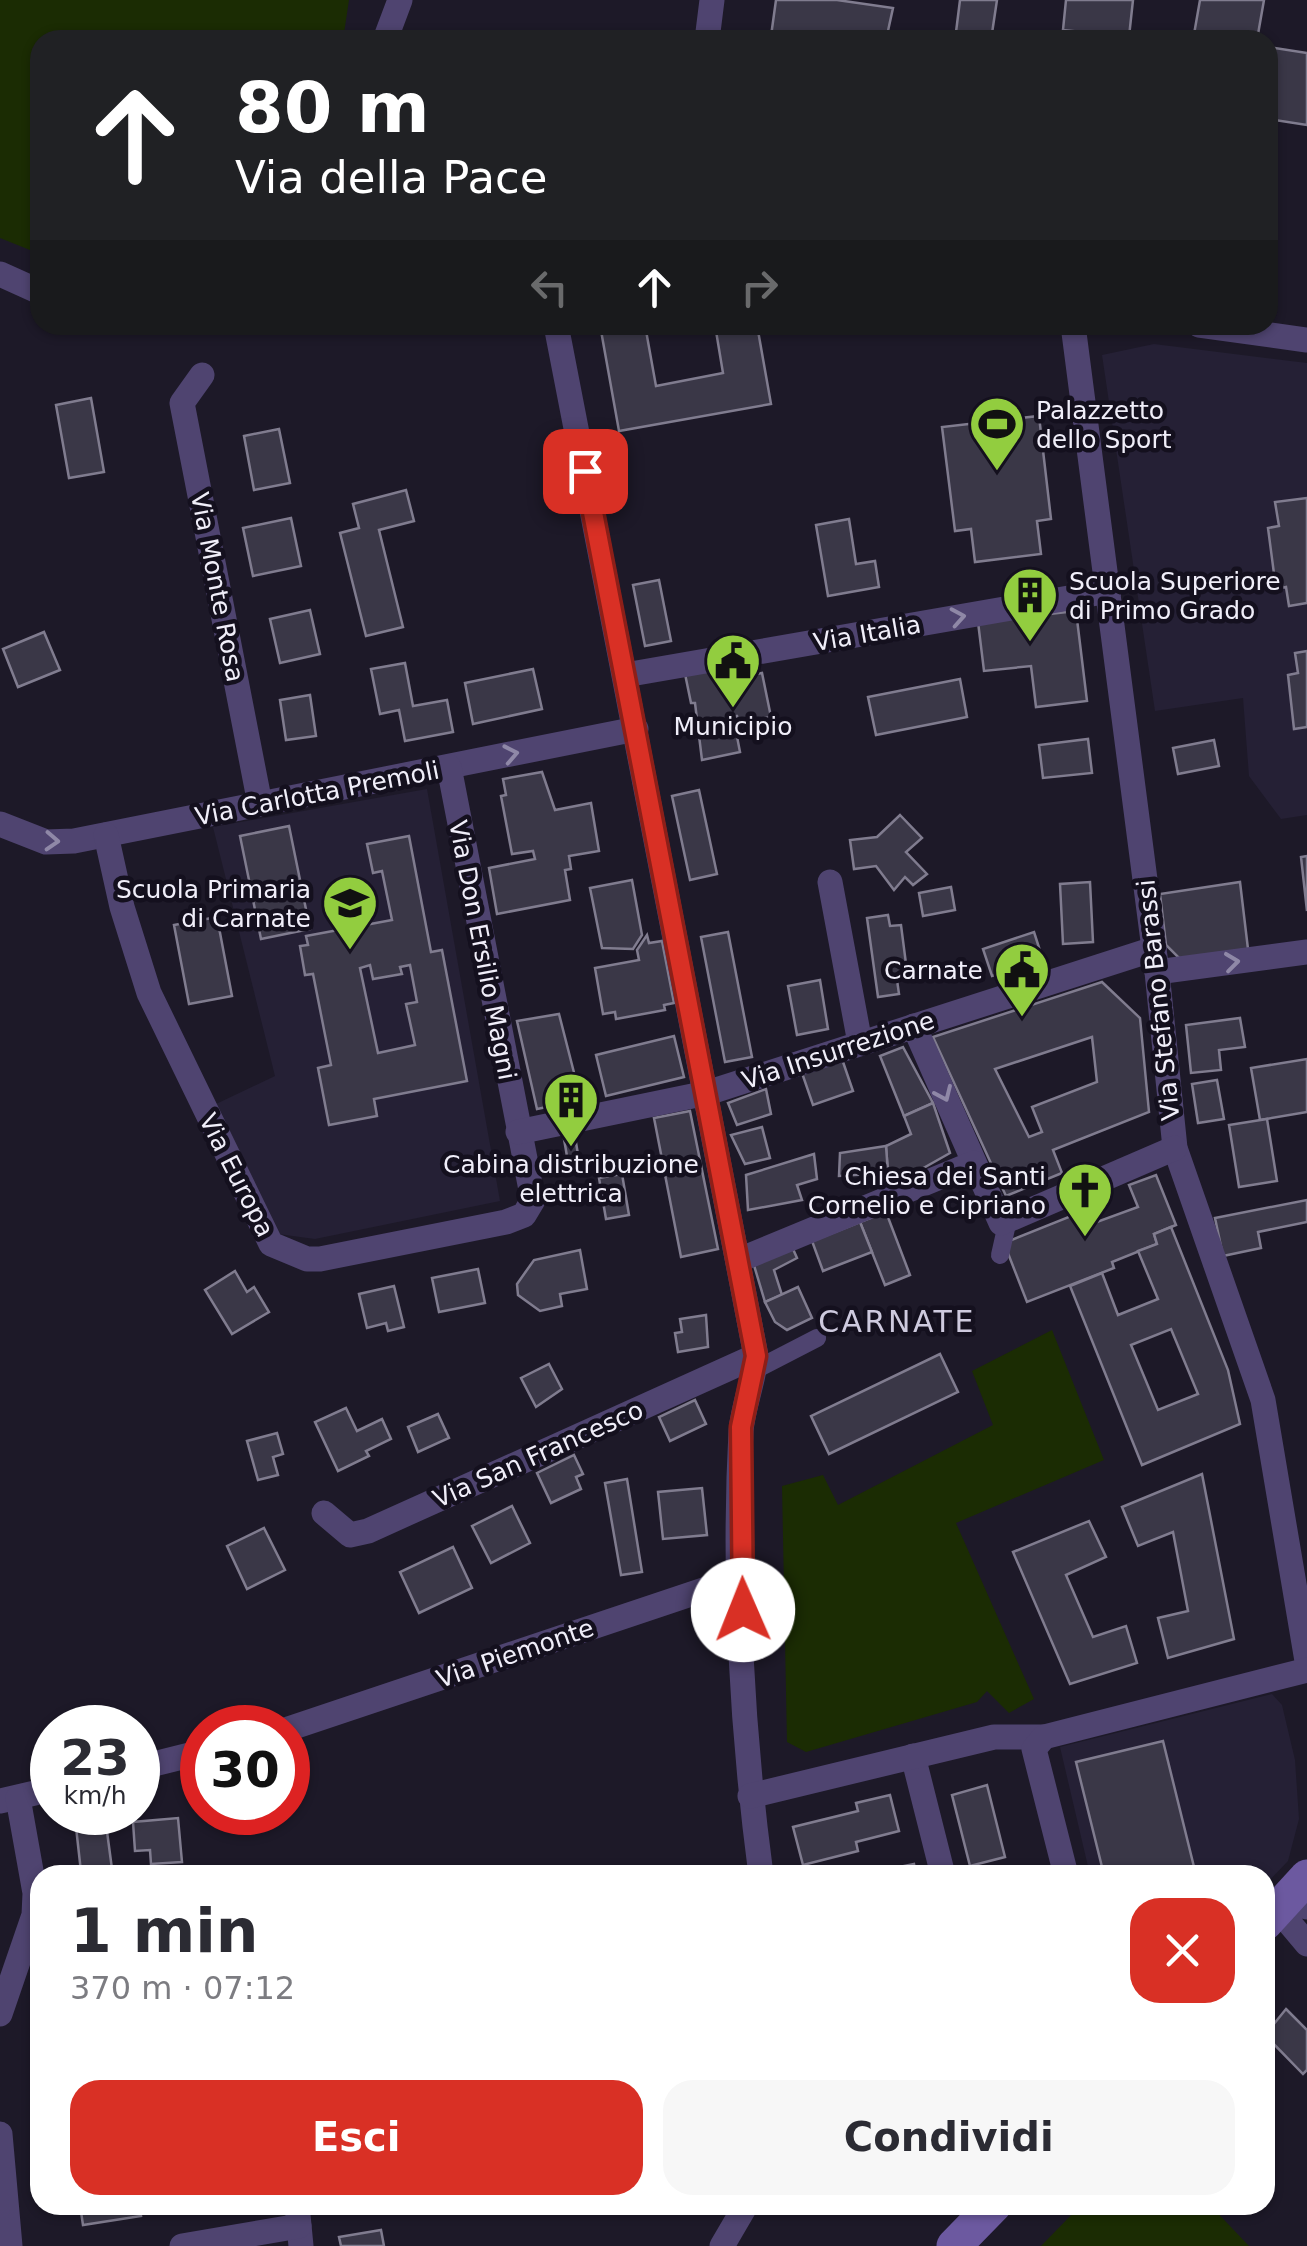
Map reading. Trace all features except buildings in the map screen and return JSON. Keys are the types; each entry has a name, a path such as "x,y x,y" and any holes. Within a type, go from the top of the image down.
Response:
{"main road":[{"path":"954,2246 984,2215"}],"street":[{"path":"388,30 400,0"},
{"path":"708,30 712,0"},
{"path":"0,274 30,288"},
{"path":"558,335 756,1363 741,1427 742,1577 750,1796 760,1865"},
{"name":"Via Stefano Barassi","path":"1074,335 1155,960 1175,1148 1263,1400 1307,1661"},
{"path":"1271,335 1307,340"},
{"name":"Via Monte Rosa","path":"202,375 182,403 260,804"},
{"name":"Via Italia","path":"625,675 1109,591"},
{"name":"Via Carlotta Premoli","path":"0,824 46,842 106,835 636,730"},
{"name":"Via Don Ersilio Magni","path":"449,767 518,1132"},
{"name":"Via Europa","path":"106,835 122,908 149,992 256,1220 279,1250 320,1259 516,1219 530,1210 533,1200 518,1132"},
{"path":"830,882 860,1044"},
{"name":"Via Insurrezione","path":"518,1132 706,1093 914,1026 1155,960 1307,952"},
{"path":"914,1026 1004,1223 1000,1255"},
{"path":"1004,1223 1175,1148"},
{"path":"739,1260 974,1163"},
{"path":"756,1363 817,1338"},
{"name":"Via San Francesco","path":"324,1513 350,1535 368,1531 756,1363"},
{"name":"Via Piemonte","path":"310,1722 742,1577"},
{"path":"750,1796 994,1736 1044,1737 1307,1670"},
{"path":"1044,1737 1034,1750 1063,1865"},
{"path":"913,1756 940,1865"},
{"path":"9,1800 30,1872"},
{"path":"1275,1930 1294,1913"},
{"path":"0,2014 30,1934"},
{"path":"0,2134 10,2246"},
{"path":"722,2246 740,2215"},
{"path":"182,2246 299,2226"}],"shaded area":[{"path":"1154,344 1307,363 1307,815 1281,819 1249,776 1243,698 1155,711 1102,355"},
{"name":"Scuola Primaria di Carnate","path":"427,789 500,1201 315,1239 278,1234 216,1104 275,1076 213,827"},
{"path":"1272,1694 1282,1705 1295,1760 1299,1819 1288,1861 1275,1875 1275,1865 1088,1865 1060,1747"}],"green space":[{"path":"0,0 349,0 344,30 30,30 30,250 0,238"},
{"path":"1052,1330 1104,1460 956,1523 1034,1699 1009,1713 987,1691 977,1702 806,1752 787,1742 782,1486 823,1475 838,1505 993,1425 972,1371"},
{"path":"1071,2215 1220,2215 1249,2246 1041,2246"}],"place":[{"name":"Palazzetto dello Sport","path":"997,473"},
{"name":"Scuola Superiore di Primo Grado","path":"1030,644"},
{"name":"Municipio","path":"733,710"},
{"name":"Scuola Primaria di Carnate","path":"350,952"},
{"name":"Carnate","path":"1022,1019"},
{"name":"Cabina distribuzione elettrica","path":"571,1149"},
{"name":"Chiesa dei Santi Cornelio e Cipriano","path":"1085,1239"}],"district":[{"name":"CARNATE","path":"897,1322"}],"route":[{"path":"585,471 756,1356 741,1427 743,1610"}]}
